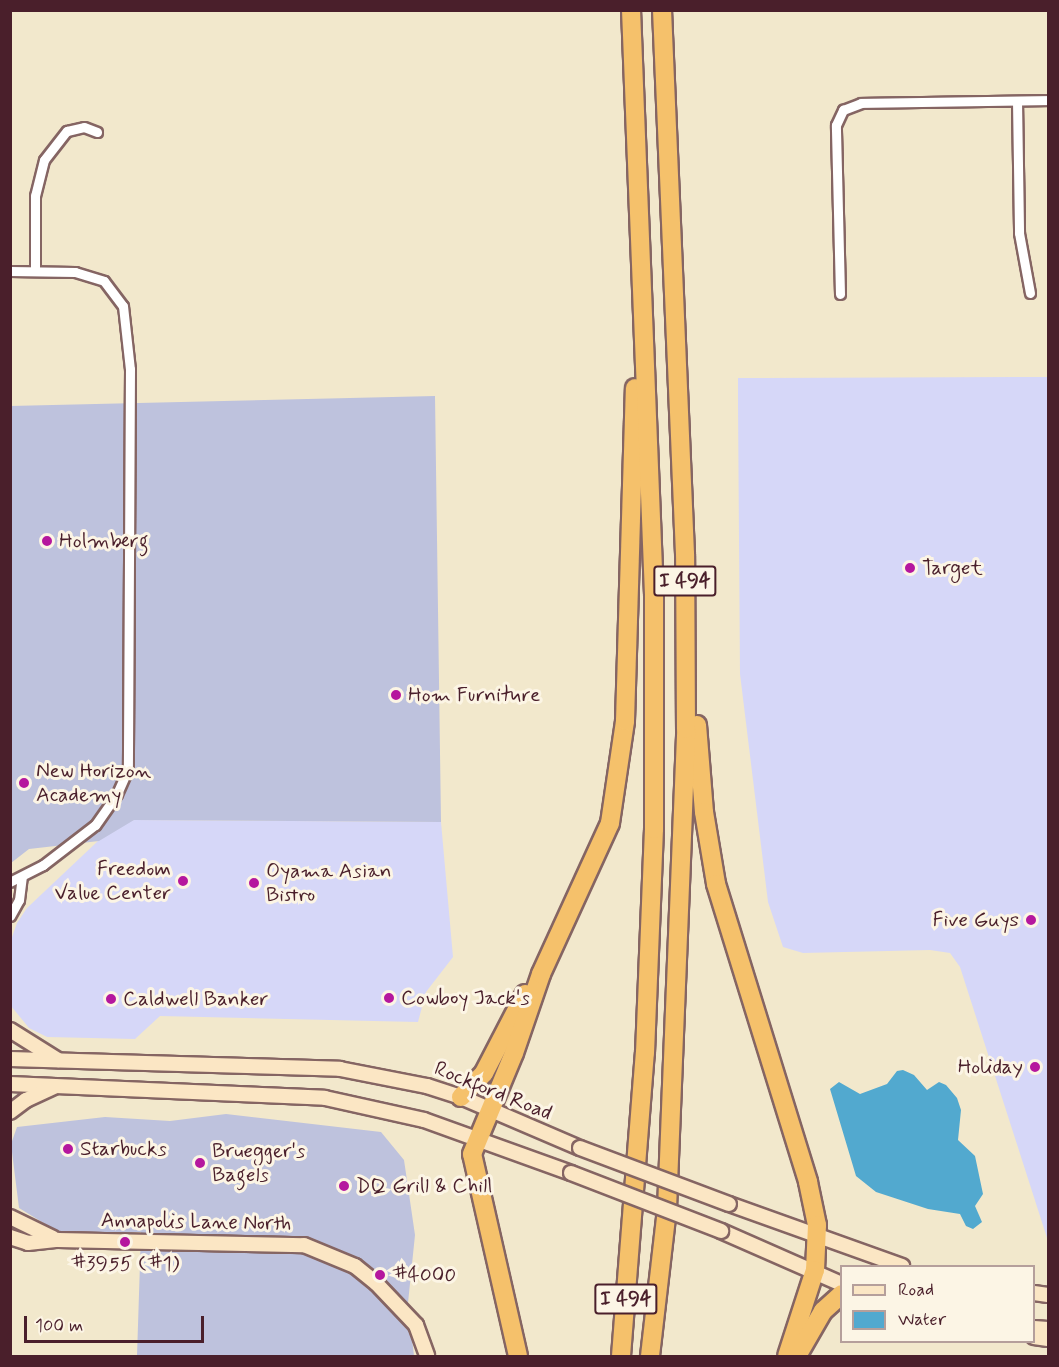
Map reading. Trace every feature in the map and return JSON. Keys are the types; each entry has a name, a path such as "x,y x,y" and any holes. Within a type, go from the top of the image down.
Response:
{"highway":[{"name":"I 494","path":"621,1356 645,1053 654,829 654,595 631,10"},
{"name":"I 494","path":"650,1356 666,1227 674,1079 686,729 686,602 662,10"},
{"path":"518,1356 475,1177 472,1154 541,974 600,851 610,823 617,786 628,666 635,381 645,351"},
{"path":"686,602 701,787 713,866 733,944 808,1182 818,1239 815,1270 787,1356"},
{"path":"461,1097 484,1073 523,997 541,974"},
{"path":"797,1356 829,1303 840,1295"}],"main road":[{"path":"10,1030 58,1060"},
{"name":"Rockford Road","path":"10,1059 340,1069 427,1086 461,1097 489,1111 580,1148 818,1239 899,1265"},
{"path":"10,1084 325,1098 416,1118 571,1173 721,1231 815,1270 840,1283"},
{"path":"10,1113 26,1100 59,1085"},
{"name":"Annapolis Lane North","path":"10,1217 58,1240"},
{"name":"Annapolis Lane North","path":"10,1237 28,1243 58,1240 304,1245 355,1266 376,1283 416,1325 428,1356"}],"street":[{"path":"840,294 836,125 838,116 852,104 1048,100"},
{"path":"1017,101 1019,233 1030,293"},
{"path":"35,271 35,196 44,160 67,131 84,127 97,132"},
{"path":"10,271 90,274 115,291 127,321 130,369 128,769 117,794 95,825 22,877 10,882"},
{"path":"10,916 20,900 22,877"}],"shaded area":[{"path":"1048,377 1048,1241 960,967 950,953 930,950 803,953 783,947 768,902 740,674 738,378"},
{"path":"435,396 441,822 134,820 99,841 29,849 11,863 10,406"},
{"path":"134,820 441,822 453,957 426,992 418,1022 160,1016 135,1039 47,1037 29,1028 11,1006 11,940 17,923 27,908 116,824"},
{"path":"226,1114 381,1132 404,1160 415,1235 408,1303 414,1356 137,1356 141,1232 60,1233 19,1208 11,1144 17,1127 105,1117 170,1121"}],"water":[{"path":"903,1070 914,1075 927,1090 939,1082 946,1085 957,1098 961,1110 958,1140 975,1156 983,1194 975,1206 982,1222 973,1229 966,1226 960,1214 928,1209 876,1192 856,1176 830,1089 839,1082 860,1094 887,1084 897,1071"}],"place":[{"name":"Holmberg","path":"47,541"},
{"name":"Target","path":"910,568"},
{"name":"Hom Furniture","path":"396,695"},
{"name":"New Horizon Academy","path":"24,783"},
{"name":"Freedom Value Center","path":"183,881"},
{"name":"Oyama Asian Bistro","path":"254,883"},
{"name":"Five Guys","path":"1031,920"},
{"name":"Cowboy Jack's","path":"389,998"},
{"name":"Caldwell Banker","path":"111,999"},
{"name":"Holiday","path":"1035,1067"},
{"name":"Starbucks","path":"68,1149"},
{"name":"Bruegger's Bagels","path":"200,1163"},
{"name":"DQ Grill & Chill","path":"344,1186"},
{"name":"#3955 (#1)","path":"125,1242"},
{"name":"#4000","path":"380,1275"}]}
